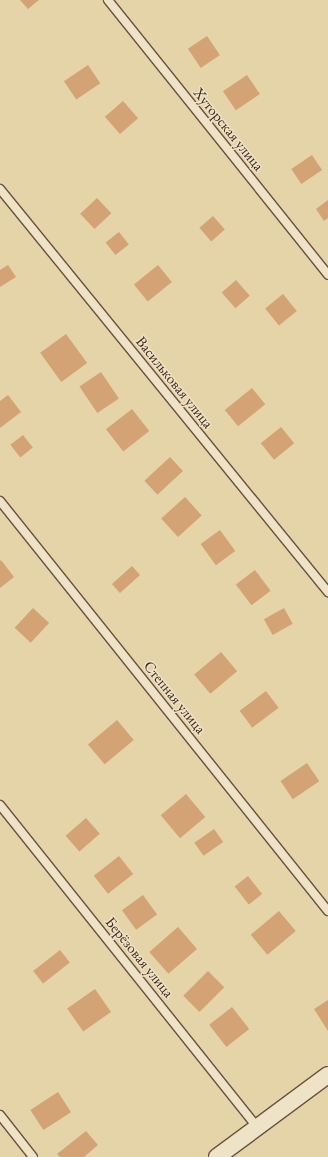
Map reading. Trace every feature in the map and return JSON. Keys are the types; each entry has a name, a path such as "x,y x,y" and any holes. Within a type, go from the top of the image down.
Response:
{"street":[{"path":"217,1157 328,1075"}],"lane":[{"name":"Хуторская улица","path":"108,0 328,275"},
{"name":"Васильковая улица","path":"0,189 328,592"},
{"name":"Степная улица","path":"0,501 328,911"},
{"name":"Берёзовая улица","path":"0,805 257,1127"},
{"path":"0,1114 33,1157"}],"building":[{"path":"20,0 39,0 28,9"},
{"path":"207,36 220,55 201,68 188,49"},
{"path":"88,65 100,83 76,99 64,81"},
{"path":"247,75 260,94 236,110 223,91"},
{"path":"123,101 138,118 120,134 105,117"},
{"path":"312,155 322,170 301,184 291,169"},
{"path":"97,198 111,213 95,229 80,214"},
{"path":"328,200 328,218 324,221 316,209"},
{"path":"213,216 225,230 211,241 199,228"},
{"path":"119,232 129,245 115,255 106,242"},
{"path":"8,265 16,277 0,287 0,270"},
{"path":"158,265 172,282 148,302 134,285"},
{"path":"236,280 250,296 235,308 222,292"},
{"path":"283,294 297,311 279,326 265,308"},
{"path":"66,334 87,363 61,382 40,353"},
{"path":"101,372 119,399 97,413 79,387"},
{"path":"252,388 265,404 238,426 225,410"},
{"path":"8,395 21,412 0,428 0,401"},
{"path":"132,409 149,431 123,451 106,429"},
{"path":"281,427 294,443 274,460 261,443"},
{"path":"23,435 33,448 20,457 10,445"},
{"path":"170,457 183,471 157,495 144,481"},
{"path":"185,497 202,516 178,537 161,518"},
{"path":"220,530 235,551 216,565 201,544"},
{"path":"1,560 14,577 0,588 0,561"},
{"path":"132,566 140,575 120,593 112,584"},
{"path":"255,570 271,591 251,605 236,584"},
{"path":"33,608 49,623 31,643 15,628"},
{"path":"284,608 293,624 273,635 264,619"},
{"path":"221,652 237,671 210,694 194,674"},
{"path":"266,691 279,708 252,728 240,711"},
{"path":"117,720 134,740 105,764 88,744"},
{"path":"307,763 319,781 293,799 280,781"},
{"path":"186,794 205,817 180,838 161,815"},
{"path":"86,818 100,834 79,852 66,836"},
{"path":"214,829 223,842 204,856 194,843"},
{"path":"119,856 133,874 108,894 94,876"},
{"path":"248,876 262,894 249,905 235,886"},
{"path":"143,895 157,914 136,930 122,910"},
{"path":"279,911 296,931 267,955 251,935"},
{"path":"178,927 197,949 168,974 149,952"},
{"path":"60,950 70,963 43,984 33,971"},
{"path":"208,971 224,987 200,1012 183,996"},
{"path":"95,989 111,1012 83,1031 67,1009"},
{"path":"328,1000 328,1031 314,1009"},
{"path":"232,1007 249,1029 226,1047 209,1025"},
{"path":"58,1092 71,1112 43,1130 30,1110"},
{"path":"86,1131 98,1145 84,1157 60,1157 57,1154"}]}
